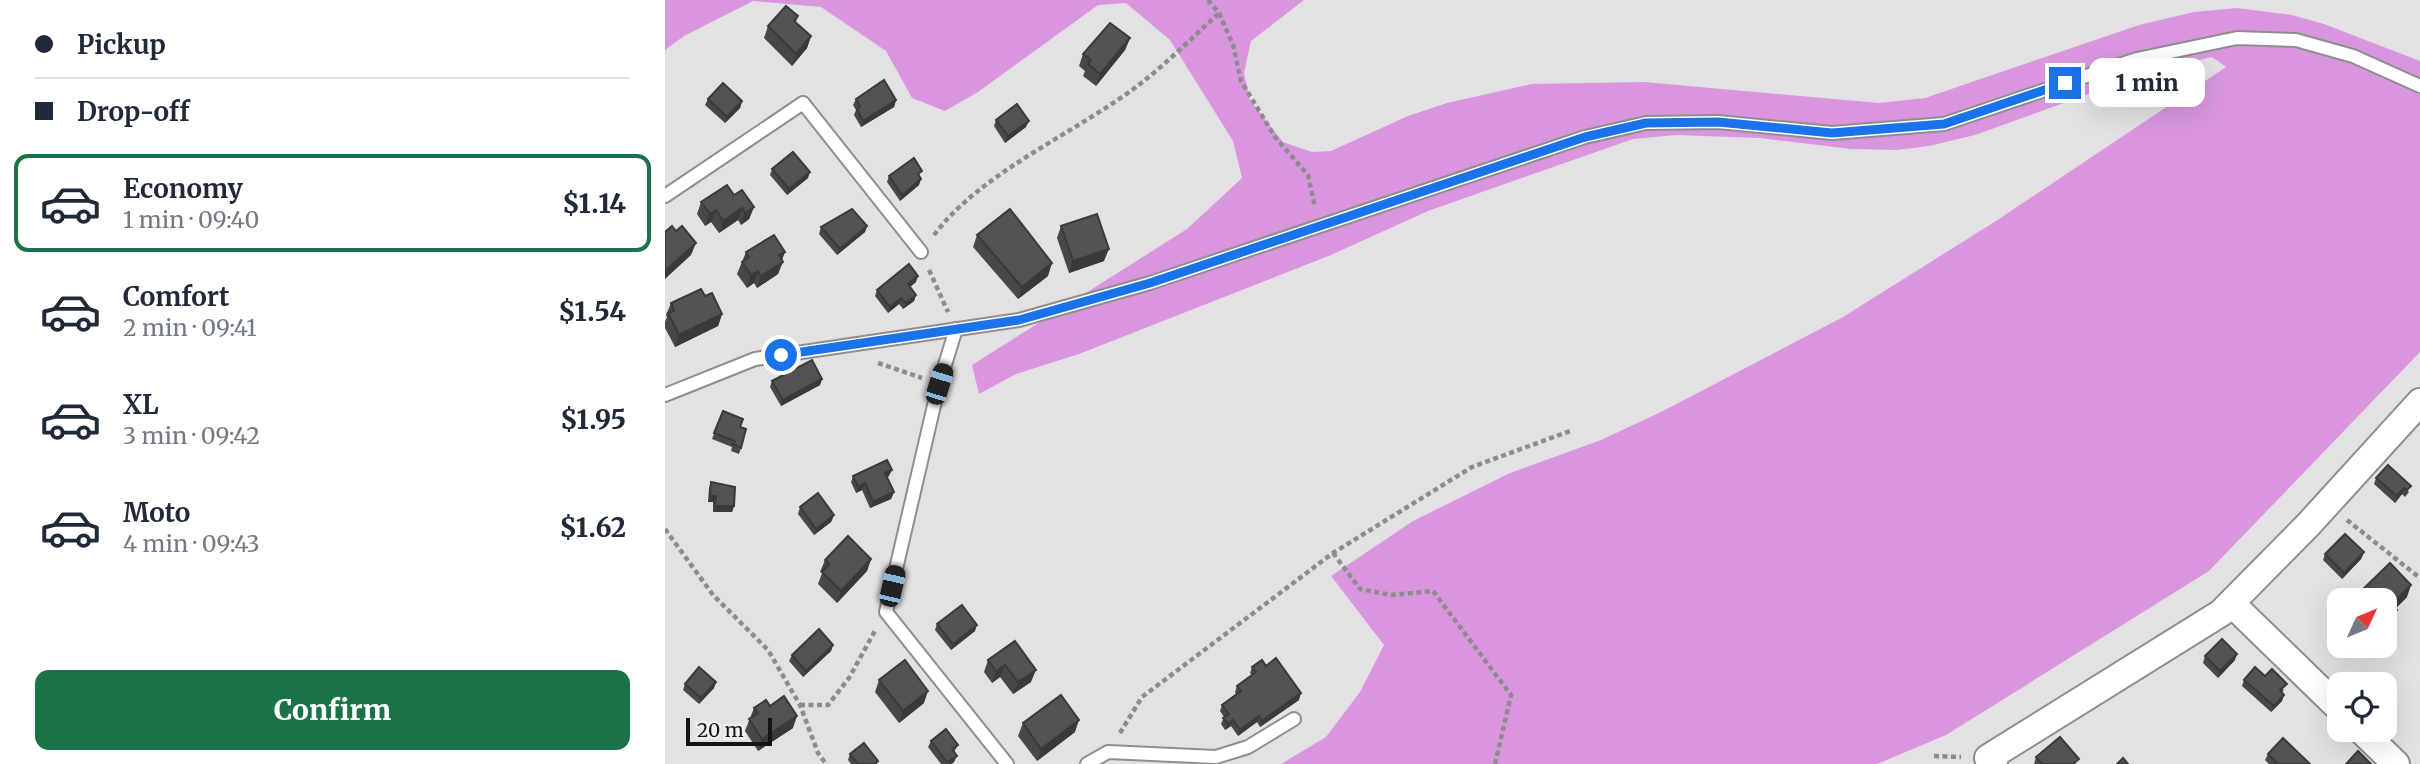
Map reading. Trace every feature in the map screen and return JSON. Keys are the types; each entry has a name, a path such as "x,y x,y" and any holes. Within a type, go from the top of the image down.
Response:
{"street":[{"path":"1994,764 1987,758 2221,613 2329,502 2420,401"},
{"path":"2231,603 2327,696"},
{"path":"2373,742 2396,764"}],"lane":[{"path":"665,394 755,359 1019,320 1150,283 1585,137 1646,123 1718,122 1832,133 1944,124 2137,59 2237,38 2296,40 2353,56 2420,86"},
{"path":"665,196 803,103 921,252"},
{"path":"956,329 939,384 886,611 1007,764"},
{"path":"1087,764 1108,752 1216,757 1248,747 1294,719"}],"path":[{"path":"1208,0 1219,13 1233,45 1241,81 1275,137 1307,175 1320,226"},
{"path":"956,329 921,252 947,217 1006,172 1139,85 1219,13"},
{"path":"834,348 939,384"},
{"path":"1108,752 1142,697 1333,553 1472,467 1570,430"},
{"path":"2329,502 2420,578"},
{"path":"665,529 713,595 768,650 800,705 818,753 826,764"},
{"path":"1333,553 1360,589 1391,595 1433,591 1511,695 1496,764"},
{"path":"800,705 828,705 849,678 886,611"}],"shaded area":[{"path":"665,0 1304,0 1251,41 1244,73 1250,100 1283,142 1312,152 1331,151 1408,116 1447,103 1532,84 1644,82 1879,103 1925,98 2139,25 2194,12 2237,8 2292,15 2324,24 2420,61 2420,352 2209,571 1946,735 1877,764 1281,764 1326,737 1360,692 1384,645 1331,576 1413,521 1510,473 1601,440 1663,411 1843,317 1996,221 2226,67 2212,57 2155,70 1975,135 1929,146 1897,150 1851,149 1759,138 1676,135 1633,139 1428,211 1331,255 1079,354 1016,374 979,394 972,365 1187,229 1242,178 1233,141 1170,40 1126,3 1098,5 978,92 945,111 912,98 886,51 821,7 753,1 684,36 665,50"}],"building":[{"path":"786,6 798,16 794,21 811,36 796,54 768,26"},
{"path":"1110,23 1130,38 1100,74 1088,64 1091,60 1083,54"},
{"path":"884,80 896,100 863,121 856,99"},
{"path":"723,83 742,101 727,117 708,99"},
{"path":"1017,104 1029,121 1008,136 996,120"},
{"path":"793,152 810,172 789,189 772,169"},
{"path":"914,158 922,171 918,174 921,179 902,195 889,176"},
{"path":"727,185 734,195 742,190 754,207 745,213 742,208 723,221 716,210 710,214 701,202"},
{"path":"852,209 867,226 840,249 821,227"},
{"path":"1010,209 1052,263 1022,287 977,235"},
{"path":"1097,214 1109,249 1073,261 1061,226"},
{"path":"672,226 676,231 682,226 696,243 665,271 665,232"},
{"path":"774,235 785,252 779,255 783,262 761,276 758,271 751,275 742,262 749,257 746,252"},
{"path":"909,264 918,276 908,284 916,295 906,303 901,298 890,307 877,290"},
{"path":"701,289 705,296 712,293 722,314 679,335 668,313 674,311 671,303"},
{"path":"812,360 822,379 783,400 772,381"},
{"path":"723,411 743,419 740,427 746,429 741,448 733,444 735,441 714,433"},
{"path":"887,460 892,470 885,473 894,492 873,502 865,483 858,487 853,476"},
{"path":"2388,465 2411,486 2407,490 2404,488 2397,496 2376,478"},
{"path":"711,482 735,487 734,506 715,506 716,496 710,496"},
{"path":"818,493 834,515 816,529 800,507"},
{"path":"2345,534 2364,552 2344,573 2325,554"},
{"path":"848,536 871,559 841,591 822,572 829,564 825,560"},
{"path":"2390,563 2411,585 2397,599 2397,588 2364,588"},
{"path":"962,605 977,625 953,644 937,624"},
{"path":"819,629 833,645 806,671 792,655"},
{"path":"2222,639 2237,654 2220,671 2205,656"},
{"path":"1015,641 1036,670 1018,682 1005,665 996,671 988,660"},
{"path":"1276,658 1301,693 1262,721 1259,716 1240,730 1233,720 1228,724 1223,718 1229,714 1222,705 1241,691 1237,686 1256,672 1252,667 1262,660 1266,666"},
{"path":"905,660 928,691 903,711 879,680"},
{"path":"699,667 716,682 701,698 685,684"},
{"path":"2255,667 2265,676 2272,669 2287,684 2280,690 2284,695 2274,706 2244,680"},
{"path":"1061,695 1079,720 1041,749 1023,723"},
{"path":"784,696 797,716 762,739 749,719 758,713 754,708 766,700 770,706"},
{"path":"946,729 958,745 952,749 957,756 947,762 931,741"},
{"path":"2060,737 2079,759 2073,764 2042,764 2036,757"},
{"path":"2283,738 2310,764 2278,764 2268,754"},
{"path":"864,743 878,761 874,764 858,764 850,754"},
{"path":"2358,751 2371,764 2346,764"},
{"path":"2123,758 2128,764 2117,764"}],"route":[{"path":"781,355 1019,320 1150,283 1585,137 1646,123 1718,122 1832,133 1944,124 2065,83"}]}
